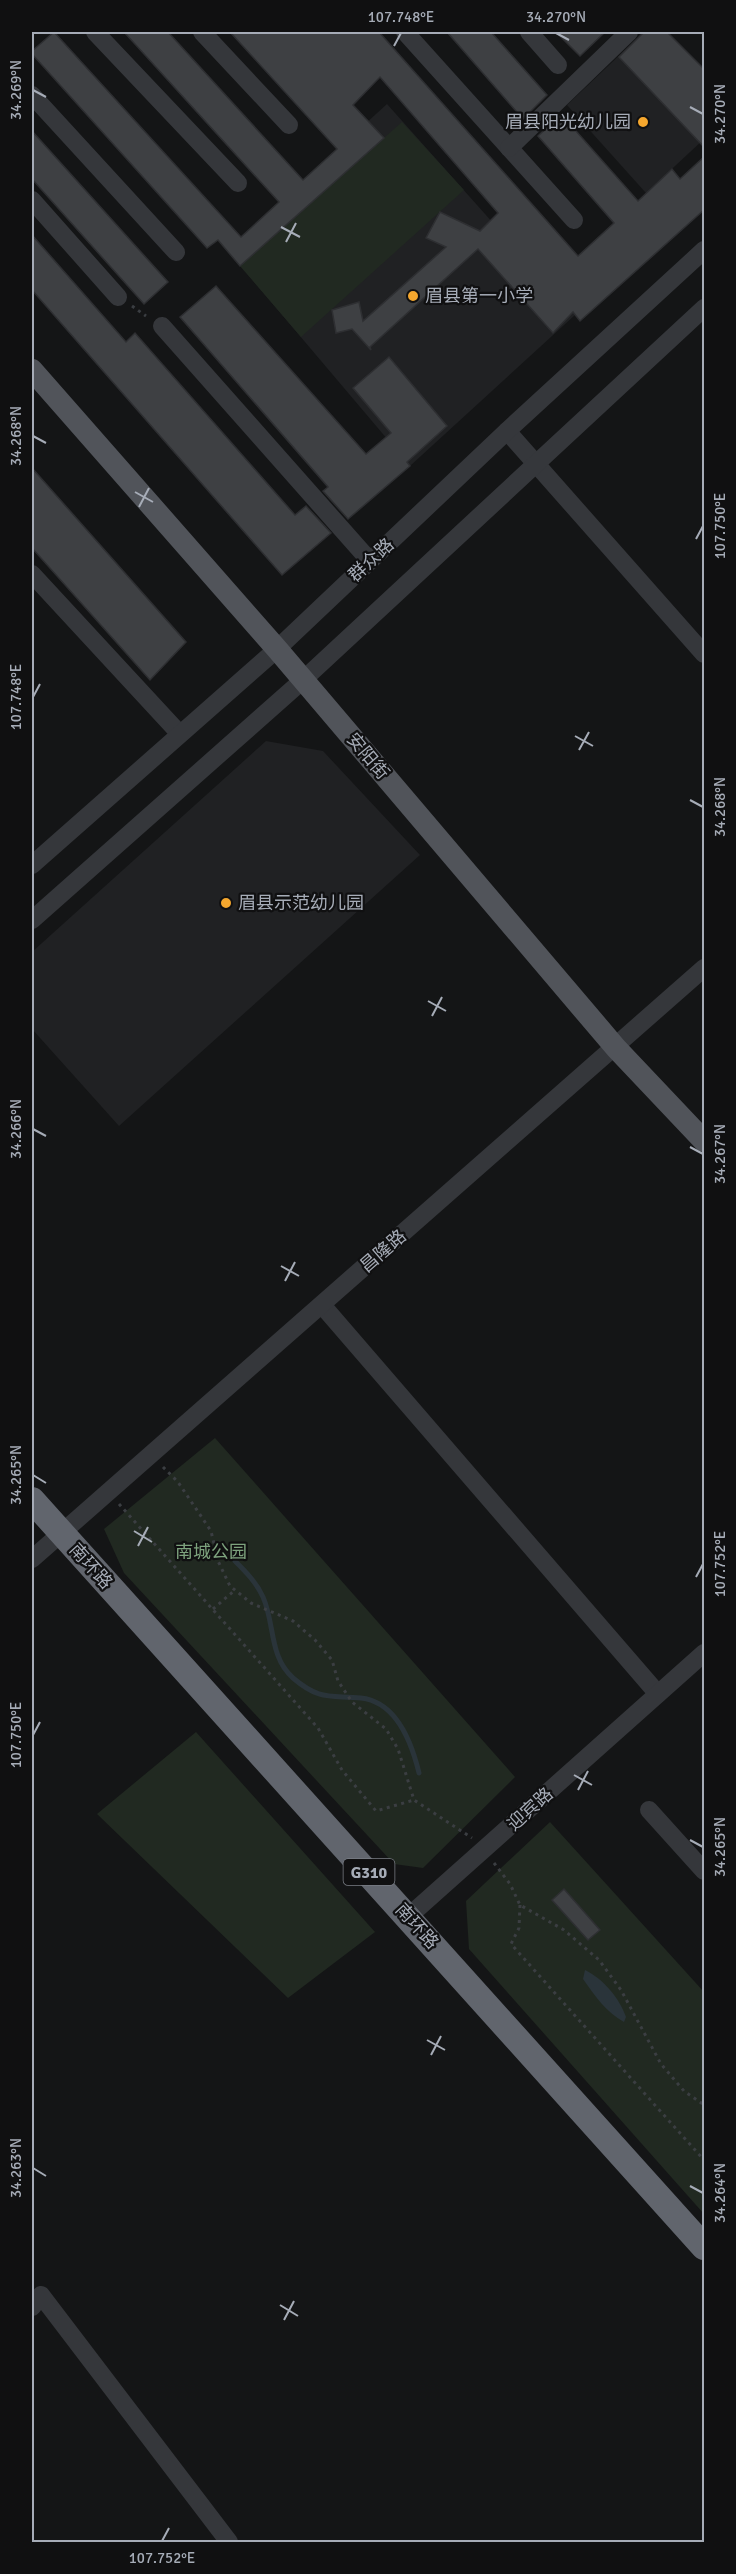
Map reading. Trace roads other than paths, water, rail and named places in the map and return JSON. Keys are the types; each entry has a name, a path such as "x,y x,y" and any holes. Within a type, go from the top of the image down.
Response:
{"highway":[{"name":"南环路","path":"32,1500 705,2247"}],"main road":[{"name":"安阳街","path":"32,369 277,649 616,1048 705,1141"}],"street":[{"path":"95,32 238,183"},
{"path":"202,32 290,125"},
{"path":"405,32 574,220"},
{"path":"529,32 558,65"},
{"path":"509,148 629,32"},
{"path":"32,94 176,252"},
{"path":"32,200 118,297"},
{"name":"群众路","path":"32,866 179,733 277,649 507,431 705,250"},
{"path":"32,920 303,680 705,308"},
{"path":"162,326 370,561"},
{"path":"507,431 705,654"},
{"path":"32,574 179,733"},
{"name":"昌隆路","path":"32,1560 705,968"},
{"path":"322,1305 658,1694"},
{"name":"迎宾路","path":"409,1916 705,1653"},
{"path":"649,1810 705,1871"},
{"path":"32,2307 41,2295 229,2542"}],"waterway":[{"path":"235,1561 247,1573 263,1597 276,1650 285,1670 302,1685 318,1694 361,1698 374,1701 384,1707 401,1726 419,1773"}],"place":[{"name":"眉县阳光幼儿园","path":"643,122"},
{"name":"眉县第一小学","path":"413,296"},
{"name":"眉县示范幼儿园","path":"226,903"}],"park label":[{"name":"南城公园","path":"211,1552"}]}
